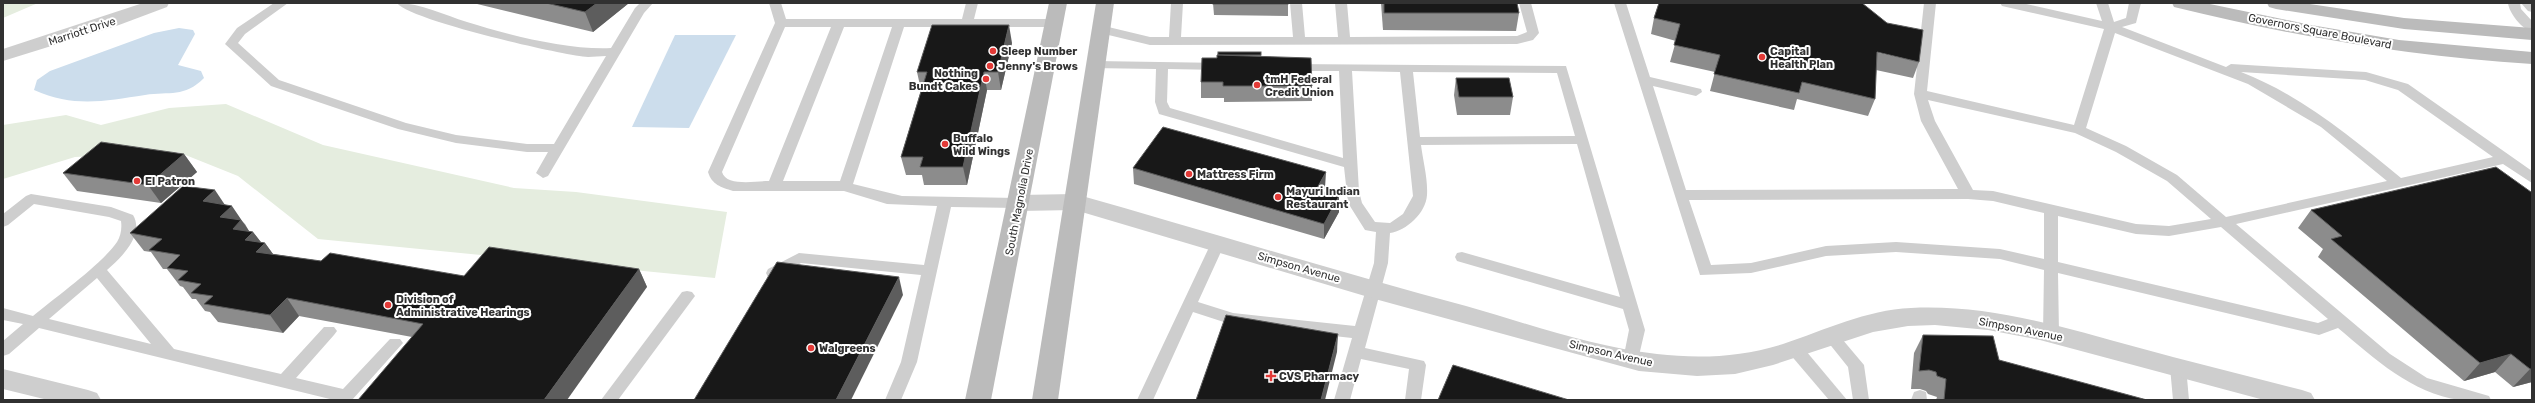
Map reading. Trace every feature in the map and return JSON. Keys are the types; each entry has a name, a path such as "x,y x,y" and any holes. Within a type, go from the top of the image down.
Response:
{"main road":[{"name":"South Magnolia Drive","path":"978,400 1058,3"},
{"path":"1045,400 1105,3"},
{"name":"Governors Square Boulevard","path":"2181,3 2368,42 2500,57 2532,58"},
{"name":"Governors Square Boulevard","path":"2276,3 2319,13 2427,28 2532,34"}],"street":[{"name":"Marriott Drive","path":"3,55 112,21 160,3"},
{"name":"Simpson Avenue","path":"1019,202 1075,202 1375,290 1631,360 1653,364 1716,367 1751,362 1872,324 1906,317 1940,316 1996,321 2302,400"},
{"path":"3,379 88,400"}],"lane":[{"path":"282,3 241,31 231,44 275,83 402,126 456,140 527,148 558,148"},
{"path":"403,3 425,13 486,32 587,53 615,52"},
{"path":"543,173 639,11 647,3"},
{"path":"775,3 781,23 715,172 716,178 722,183 733,186 845,186 887,200 1019,202"},
{"path":"967,23 972,3"},
{"path":"1175,41 1177,3"},
{"path":"1296,3 1299,40"},
{"path":"1341,3 1344,40"},
{"path":"1100,29 1150,41 1517,40 1529,37 1533,33 1525,3"},
{"path":"1620,3 1705,271 1751,268 1826,251 1896,247 1979,251 2051,266 2319,328 2340,321"},
{"path":"1930,3 1920,94 1928,121 1968,194"},
{"path":"2006,3 2111,27 2252,81 2326,124 2399,183"},
{"path":"2079,130 2111,27 2104,14 2102,3"},
{"path":"2111,27 2132,20 2135,3"},
{"path":"2514,3 2515,10 2532,28"},
{"path":"2527,3 2532,8"},
{"path":"781,23 1054,23"},
{"path":"774,186 839,23"},
{"path":"845,186 899,23"},
{"path":"1095,65 1234,66"},
{"path":"1162,66 1161,102 1164,111 1350,164"},
{"path":"1281,67 1562,69 1637,330 1631,360"},
{"path":"1345,67 1350,164 1352,191 1355,203 1370,226 1387,229 1405,220 1417,207 1420,196 1406,68"},
{"path":"2219,68 2366,76 2403,87 2532,178"},
{"path":"1644,80 1696,92"},
{"path":"1920,94 2079,130 2121,149 2172,178 2384,358 2422,383 2483,400"},
{"path":"1414,141 1582,140"},
{"path":"1681,195 1968,194 1993,196 2136,229 2190,229 2506,159"},
{"path":"3,222 31,199 111,212 128,218 130,228 125,243 99,270 3,350"},
{"path":"893,400 909,362 945,202"},
{"path":"2051,210 2051,334"},
{"path":"1342,400 1375,290 1381,263 1383,228"},
{"path":"1145,400 1218,243"},
{"path":"1462,257 1630,305"},
{"path":"766,285 774,271 799,258 930,271"},
{"path":"99,270 168,353"},
{"path":"609,400 687,296"},
{"path":"1189,305 1233,319 1362,333"},
{"path":"3,314 284,381 344,398 395,343"},
{"path":"284,381 330,330"},
{"path":"1832,337 1856,365 1862,400"},
{"path":"1795,349 1836,399"},
{"path":"1356,352 1418,365 1413,400"},
{"path":"2178,367 2181,400"}],"shaded area":[{"path":"3,3 38,3 3,18"},
{"path":"226,104 323,145 514,188 576,192 727,212 715,278 318,239 238,176 178,152 75,157 3,179 3,125 66,115 101,125 169,108"}],"water":[{"path":"179,28 193,30 195,34 178,65 201,71 204,78 190,89 90,102 49,96 34,90 37,80 50,71 154,33"},
{"path":"675,35 736,35 689,128 632,127"}],"building":[{"path":"546,3 597,3 585,12"},
{"path":"1288,3 1288,4 1213,4"},
{"path":"1384,3 1517,3 1519,13 1384,13"},
{"name":"Capital Health Plan","path":"1659,3 1862,3 1887,23 1923,30 1919,62 1877,52 1875,99 1802,82 1799,93 1714,74 1720,55 1674,45 1680,24 1654,18"},
{"path":"932,25 1009,25 998,72 984,72 963,167 920,167 923,157 901,157 927,72 917,72"},
{"path":"1218,52 1261,52 1261,55 1218,55"},
{"path":"1217,55 1311,58 1312,86 1223,86 1223,82 1201,82 1202,58 1217,58"},
{"path":"1456,78 1509,78 1513,97 1459,97"},
{"path":"1163,127 1326,172 1316,190 1339,196 1324,224 1133,168"},
{"path":"101,142 184,154 148,185 63,173"},
{"path":"2496,167 2531,192 2532,191 2532,369 2511,354 2480,363 2331,239 2342,236 2311,210"},
{"path":"183,186 215,190 203,201 232,206 220,217 241,220 233,229 253,232 245,240 265,243 256,252 321,261 330,253 464,276 489,247 639,269 544,400 358,400 423,324 287,298 270,315 204,304 213,296 191,293 201,284 178,280 188,271 167,268 180,255 149,250 162,239 130,233"},
{"name":"Walgreens","path":"777,262 899,277 836,400 694,400"},
{"name":"CVS Pharmacy","path":"1226,315 1338,334 1321,400 1196,400"},
{"path":"1923,335 1993,336 1999,360 2147,400 1944,400 1946,379 1937,376 1936,372 1929,370 1919,371"},
{"path":"1453,365 1569,400 1438,400"}],"place":[{"name":"Sleep Number","path":"993,51"},
{"name":"Capital Health Plan","path":"1762,57"},
{"name":"Jenny's Brows","path":"990,66"},
{"name":"Nothing Bundt Cakes","path":"986,79"},
{"name":"tmH Federal Credit Union","path":"1257,85"},
{"name":"Buffalo Wild Wings","path":"945,144"},
{"name":"Mattress Firm","path":"1189,174"},
{"name":"El Patron","path":"137,181"},
{"name":"Mayuri Indian Restaurant","path":"1278,197"},
{"name":"Division of Administrative Hearings","path":"388,305"},
{"name":"Walgreens","path":"811,348"},
{"name":"CVS Pharmacy","path":"1271,376"}]}
